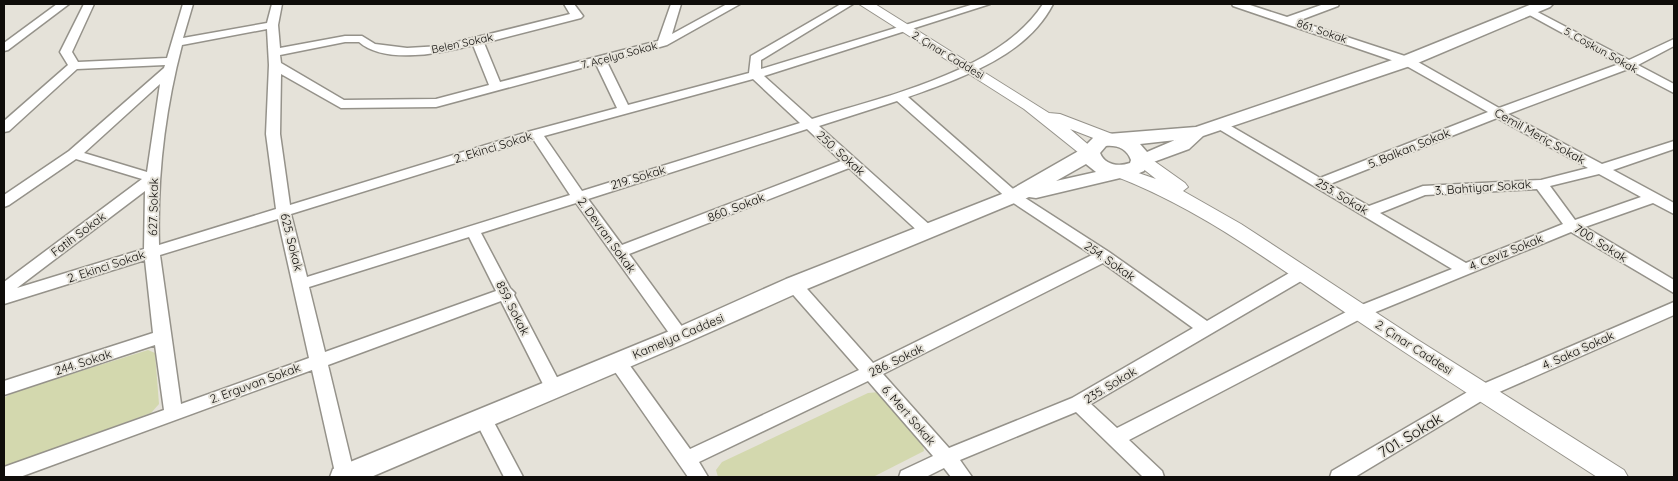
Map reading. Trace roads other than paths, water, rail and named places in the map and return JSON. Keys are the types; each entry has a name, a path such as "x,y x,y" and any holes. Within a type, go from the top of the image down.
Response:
{"main road":[{"path":"1118,171 1102,167 1091,158 1091,148 1100,142 1198,132 1407,61 1545,4"},
{"path":"1014,197 1137,168 1141,160 1160,155 1187,142 1198,132"},
{"path":"1114,140 1136,150 1141,160"},
{"path":"1014,197 1090,153"},
{"name":"Kamelya Caddesi","path":"345,477 554,387 680,336 794,285 1014,197"}],"street":[{"path":"4,48 64,4"},
{"path":"74,66 66,52 89,4"},
{"name":"627. Sokak","path":"173,414 152,251 153,178 174,43 188,4"},
{"name":"625. Sokak","path":"277,4 272,24 274,59 273,134 284,210 345,477"},
{"name":"Belen Sokak","path":"274,59 345,40 362,39 371,47 407,52 441,50 577,16 569,4"},
{"name":"7. Açelya Sokak","path":"274,59 341,104 436,103 663,43 684,12 735,4"},
{"path":"755,75 755,58 848,4"},
{"name":"2. Çınar Caddesi","path":"866,4 906,30 972,68 1030,106"},
{"name":"2. Ekinci Sokak","path":"4,298 284,210 536,134 755,75 906,30 985,4"},
{"name":"219. Sokak","path":"302,284 578,195 810,126 899,96 972,68 1028,31 1048,4"},
{"name":"861. Sokak","path":"1237,4 1407,61"},
{"path":"1289,20 1334,4"},
{"name":"5. Coşkun Sokak","path":"1528,10 1674,89"},
{"path":"663,43 684,12"},
{"path":"174,43 272,24"},
{"path":"477,41 496,87"},
{"name":"5. Balkan Sokak","path":"1321,183 1498,113 1628,65 1674,42"},
{"path":"600,60 624,109"},
{"name":"Cemil Meriç Sokak","path":"1407,61 1674,209"},
{"path":"4,128 74,66 170,65"},
{"path":"4,202 74,154 170,65"},
{"name":"250. Sokak","path":"755,75 927,231"},
{"name":"254. Sokak","path":"899,96 1014,197 1104,256 1205,328"},
{"path":"1030,106 1114,140"},
{"path":"1030,106 1090,153"},
{"name":"253. Sokak","path":"1219,125 1321,183 1464,269"},
{"name":"2. Devran Sokak","path":"536,134 680,336"},
{"name":"3. Bahtiyar Sokak","path":"1368,212 1423,191 1540,184 1601,169 1674,145"},
{"path":"74,154 153,178"},
{"path":"1141,160 1214,214"},
{"name":"860. Sokak","path":"620,252 851,162"},
{"path":"1118,171 1164,189 1214,214"},
{"name":"Fatih Sokak","path":"4,290 153,178"},
{"name":"700. Sokak","path":"1540,184 1572,226 1674,287"},
{"path":"4,187 22,191"},
{"name":"4. Ceviz Sokak","path":"1360,312 1572,226 1654,198"},
{"name":"2. Çınar Caddesi","path":"1214,214 1482,392 1616,477"},
{"name":"859. Sokak","path":"472,229 507,293 554,387"},
{"name":"286. Sokak","path":"686,460 871,372 1104,256"},
{"name":"235. Sokak","path":"908,477 946,458 1078,403 1302,273"},
{"name":"6. Mert Sokak","path":"794,285 963,477"},
{"name":"2. Erguvan Sokak","path":"4,476 507,293"},
{"name":"4. Saka Sokak","path":"1482,392 1674,308"},
{"path":"1114,438 1360,312"},
{"name":"244. Sokak","path":"4,388 162,336"},
{"path":"617,361 699,477"},
{"name":"701. Sokak","path":"1339,477 1482,392"},
{"path":"1078,403 1155,477"},
{"path":"483,418 514,477"}]}
